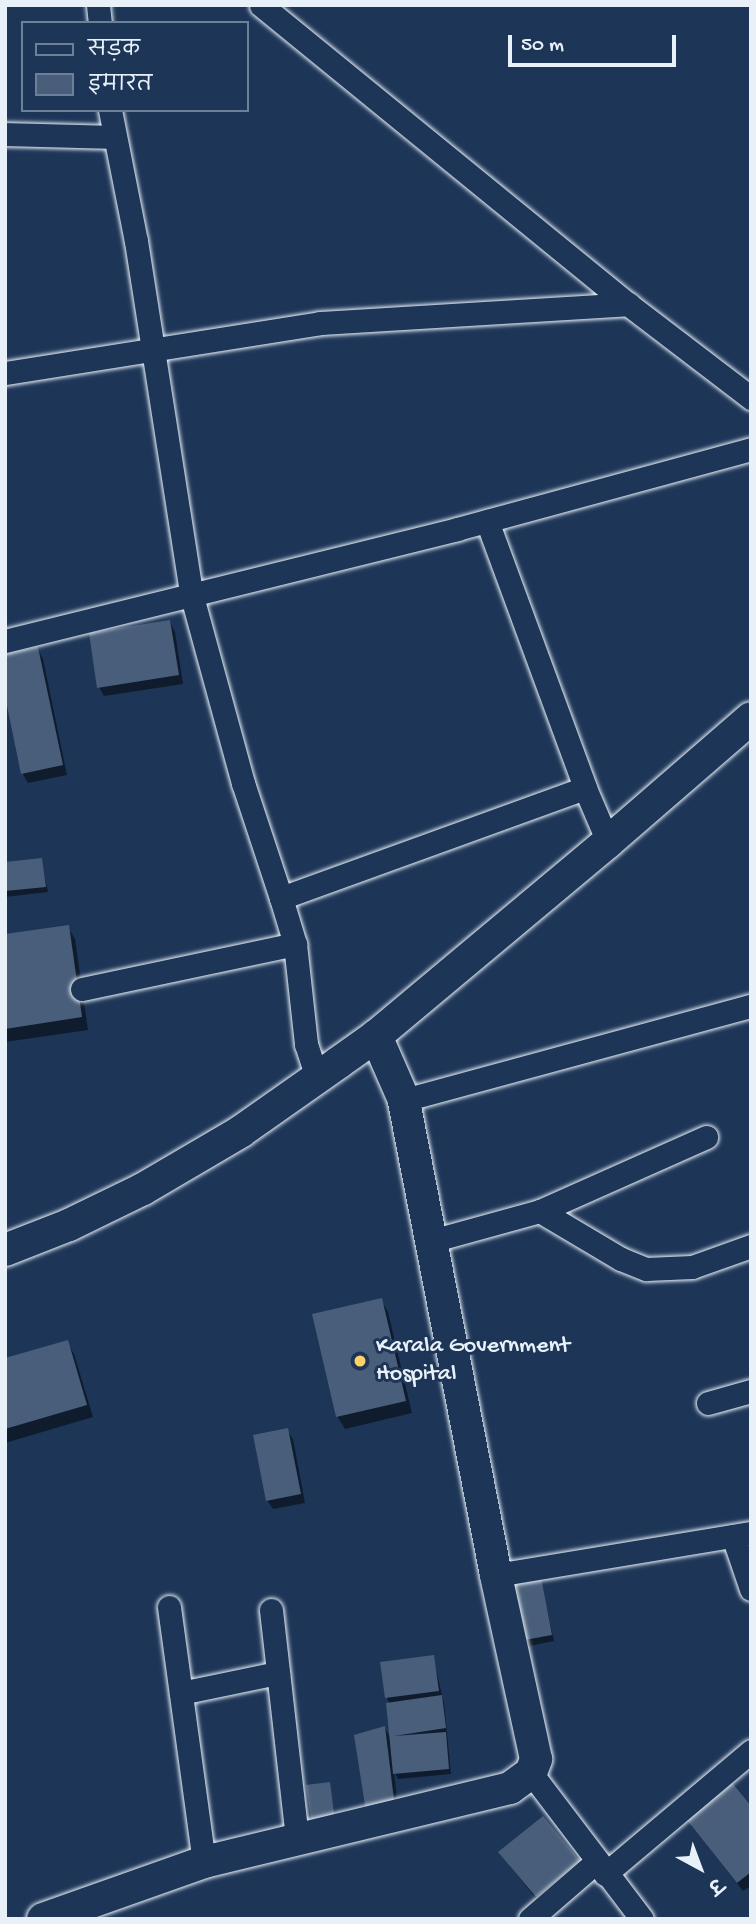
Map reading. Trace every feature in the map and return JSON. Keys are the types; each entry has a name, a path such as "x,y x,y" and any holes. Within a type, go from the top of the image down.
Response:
{"street":[{"path":"261,5 628,304 751,398"},
{"path":"110,112 136,241 191,593 243,783 295,944 306,1044 317,1078"},
{"path":"5,134 114,137"},
{"path":"5,373 320,323 628,304"},
{"path":"5,641 487,521 751,449"},
{"path":"487,521 585,788 608,842"},
{"path":"5,1251 69,1225 143,1189 240,1132 376,1036 751,718"},
{"path":"281,898 585,788"},
{"path":"82,989 295,944"},
{"path":"404,1100 751,1006"},
{"path":"48,1918 204,1862 510,1788 531,1773 537,1759 496,1575 404,1100 376,1036"},
{"path":"431,1241 540,1211 706,1136"},
{"path":"540,1211 621,1259 646,1269 692,1267 751,1246"},
{"path":"708,1403 751,1391"},
{"path":"496,1575 742,1535 751,1589"},
{"path":"169,1607 204,1862"},
{"path":"271,1610 297,1839"},
{"path":"181,1693 278,1674"},
{"path":"530,1919 601,1868 751,1751"},
{"path":"531,1773 642,1919"}],"building":[{"path":"170,620 179,675 97,688 89,633"},
{"path":"38,647 63,765 21,774 5,696 5,654"},
{"path":"42,858 46,887 5,891 5,862"},
{"path":"69,925 82,1017 5,1029 5,934"},
{"path":"382,1298 406,1401 336,1417 312,1314"},
{"path":"68,1340 87,1405 5,1429 5,1358"},
{"path":"288,1428 301,1494 266,1501 253,1435"},
{"path":"541,1577 552,1635 519,1641 508,1584"},
{"path":"434,1655 439,1691 385,1698 380,1662"},
{"path":"442,1695 446,1728 394,1736 446,1732 449,1769 393,1774 386,1703"},
{"path":"385,1726 395,1808 366,1812 354,1735"},
{"path":"729,1779 751,1806 751,1872 737,1883 683,1815"},
{"path":"330,1782 335,1820 312,1824 306,1785"},
{"path":"543,1816 580,1861 536,1897 498,1852"}],"place":[{"name":"Karala Government Hospital","path":"360,1361"}]}
